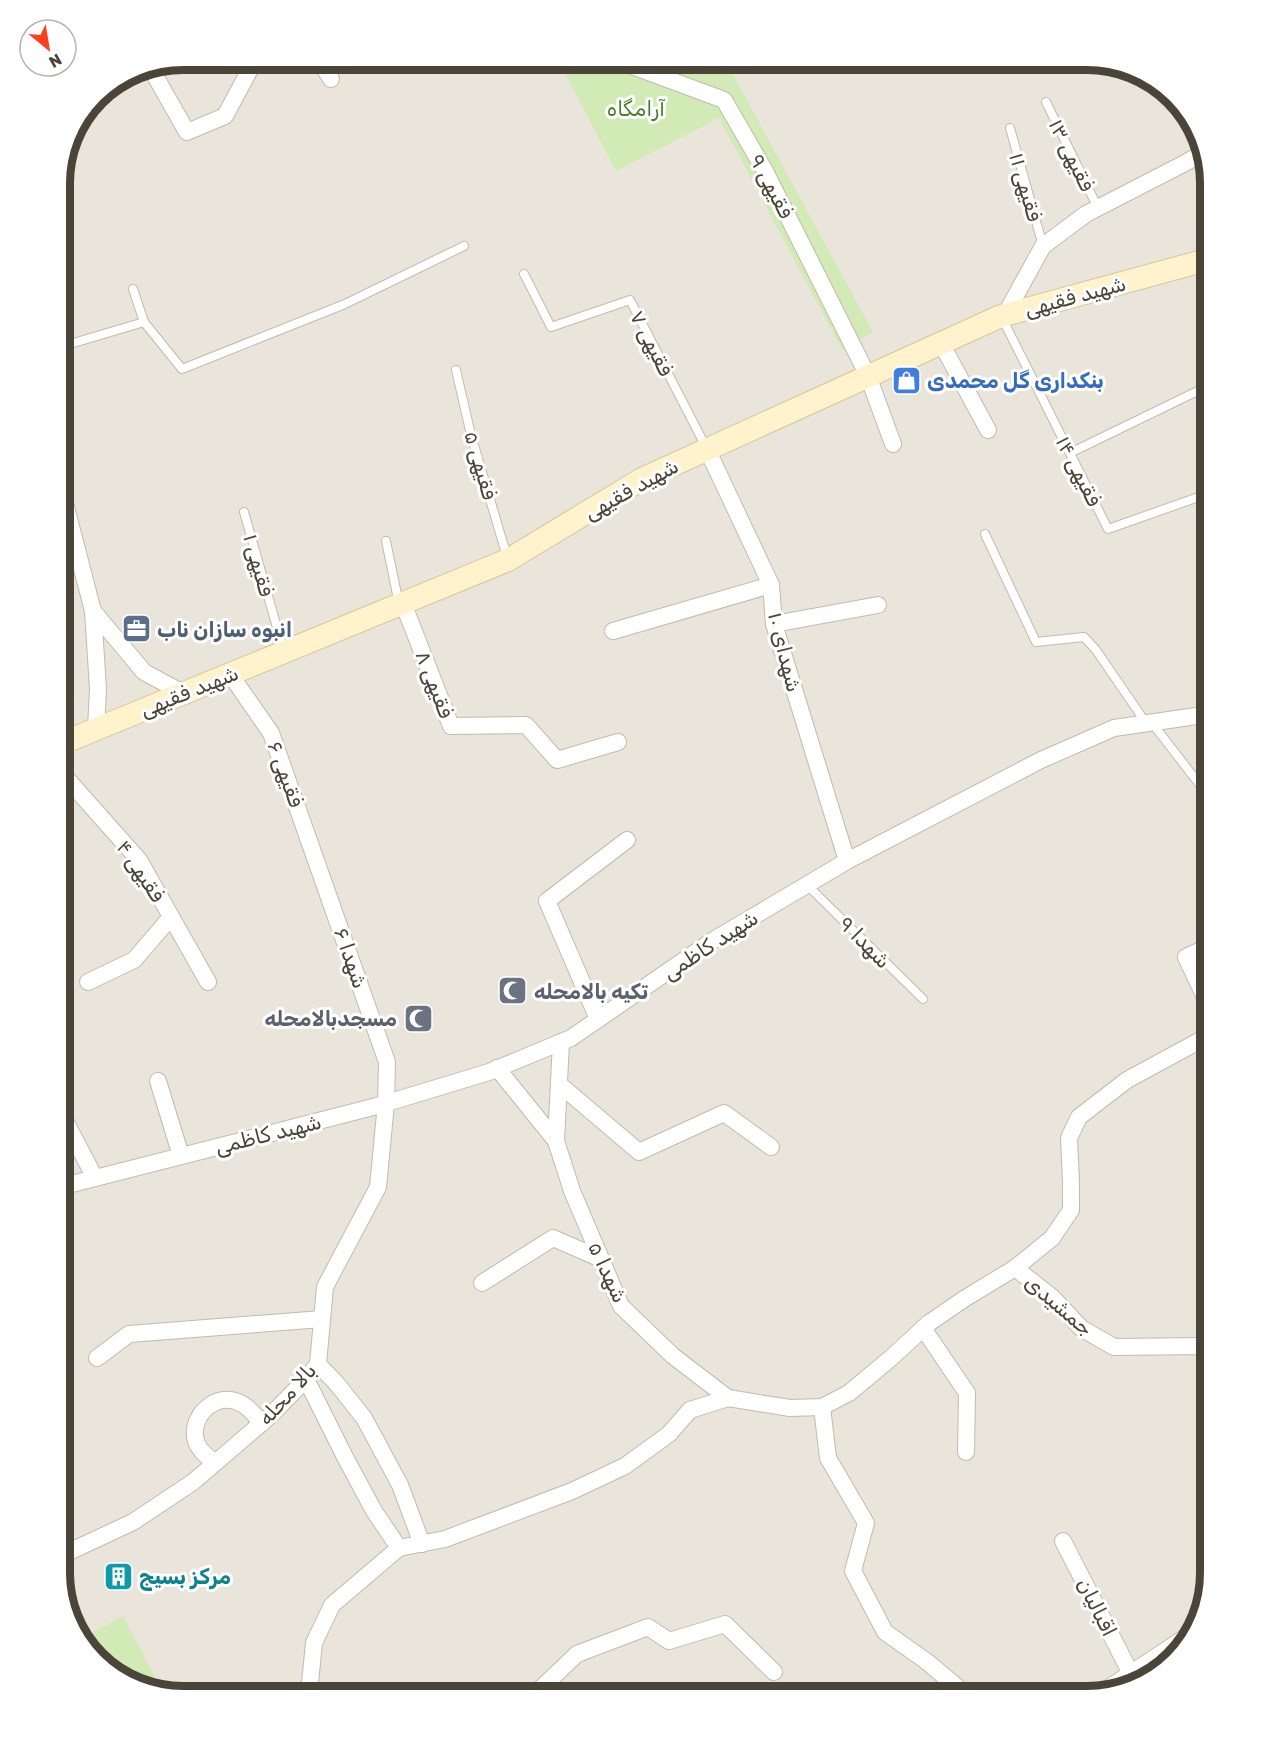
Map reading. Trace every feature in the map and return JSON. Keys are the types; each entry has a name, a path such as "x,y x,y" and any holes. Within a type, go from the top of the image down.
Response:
{"main road":[{"name":"شهید فقیهی","path":"71,740 508,560 642,479 1003,315 1200,262"}],"street":[{"path":"154,74 187,132 225,116 249,71"},
{"path":"326,71 331,79"},
{"name":"فقیهی ۹","path":"646,71 724,100 765,171 868,376 893,444"},
{"path":"1003,315 1043,246 1086,214 1196,156"},
{"path":"941,343 988,430"},
{"name":"شهدای ۱۰","path":"707,449 771,585 774,624 847,861"},
{"path":"71,548 93,611 98,689 96,729"},
{"path":"613,631 771,585"},
{"name":"فقیهی ۸","path":"401,604 451,726 526,725 557,760 618,741"},
{"path":"774,624 878,605"},
{"path":"93,611 144,672 183,693"},
{"name":"فقیهی ۶","path":"230,674 271,733 325,882"},
{"name":"شهید کاظمی","path":"70,1184 386,1103 497,1068 571,1038 712,941 847,861 1041,760 1114,728 1200,715"},
{"name":"فقیهی ۴","path":"71,783 139,860 208,982"},
{"path":"598,1019 547,901 627,840"},
{"name":"شهدا ۶","path":"325,882 387,1062 386,1103"},
{"path":"88,982 134,960 171,917"},
{"path":"1200,951 1186,957 1200,987"},
{"path":"309,1686 314,1643 332,1605 399,1548 444,1539 572,1491 625,1466 669,1434 690,1410 728,1398 790,1408 822,1407 849,1393 923,1328 964,1299 1015,1268 1052,1238 1071,1210 1069,1138 1079,1117 1127,1080 1200,1040"},
{"name":"شهدا ۵","path":"561,1042 556,1141 572,1191 621,1305 673,1356 728,1398"},
{"name":"شهدا ۵","path":"497,1068 556,1141"},
{"path":"158,1081 181,1156"},
{"path":"558,1084 639,1152 724,1113 771,1147"},
{"name":"بالا محله","path":"70,1551 133,1522 193,1482 261,1424 318,1364 325,1287 378,1187 386,1103"},
{"path":"70,1131 95,1178"},
{"path":"482,1283 553,1239 601,1259"},
{"name":"جمشیدی","path":"1015,1268 1052,1297 1081,1328 1114,1347 1200,1346"},
{"path":"97,1358 129,1334 322,1319"},
{"path":"923,1328 967,1393 966,1452"},
{"path":"318,1364 338,1384 364,1418 400,1485 422,1544"},
{"path":"306,1379 374,1510 399,1548"},
{"path":"215,1462 201,1450 195,1437 196,1425 205,1409 217,1401 234,1400 249,1409 261,1424"},
{"path":"822,1407 828,1458 866,1523 853,1571 885,1632 956,1686"},
{"name":"اقبالیان","path":"1063,1541 1131,1674"},
{"path":"544,1686 577,1654 648,1627 669,1641 725,1624 774,1672"},
{"path":"1118,1682 1172,1647"}],"lane":[{"name":"فقیهی ۱۳","path":"1046,102 1098,208"},
{"name":"فقیهی ۱۱","path":"1010,128 1043,246"},
{"path":"133,289 144,322 182,369 345,304 464,246"},
{"name":"فقیهی ۷","path":"524,274 551,327 630,300 707,449"},
{"name":"فقیهی ۱۴","path":"1003,315 1108,530 1200,497"},
{"path":"71,344 144,322"},
{"name":"فقیهی ۵","path":"456,370 471,435 508,560"},
{"path":"1070,453 1200,391"},
{"name":"فقیهی ۱","path":"244,512 284,652"},
{"path":"985,534 1035,642 1084,637 1200,785"},
{"path":"386,541 401,604"},
{"name":"شهدا ۹","path":"807,885 923,999"}],"shaded area":[{"path":"176,71 1094,71 1123,76 1143,86 1166,104 1184,127 1196,154 1200,183 1200,1574 1196,1603 1184,1630 1166,1653 1143,1671 1116,1683 1101,1686 176,1686 147,1681 133,1675 109,1658 86,1630 74,1603 70,1574 71,169 82,133 104,104 133,82 147,76"}],"green space":[{"name":"آرامگاه","path":"564,71 731,71 873,332 842,350 719,118 616,171"},
{"path":"123,1616 158,1683 133,1675 121,1667 99,1648 89,1634"}],"place":[{"name":"بنکداری گل محمدی","path":"906,380"},
{"name":"انبوه سازان ناب","path":"136,629"},
{"name":"تکیه بالامحله","path":"513,991"},
{"name":"مسجدبالامحله","path":"418,1018"},
{"name":"مرکز بسیج","path":"118,1576"}]}
